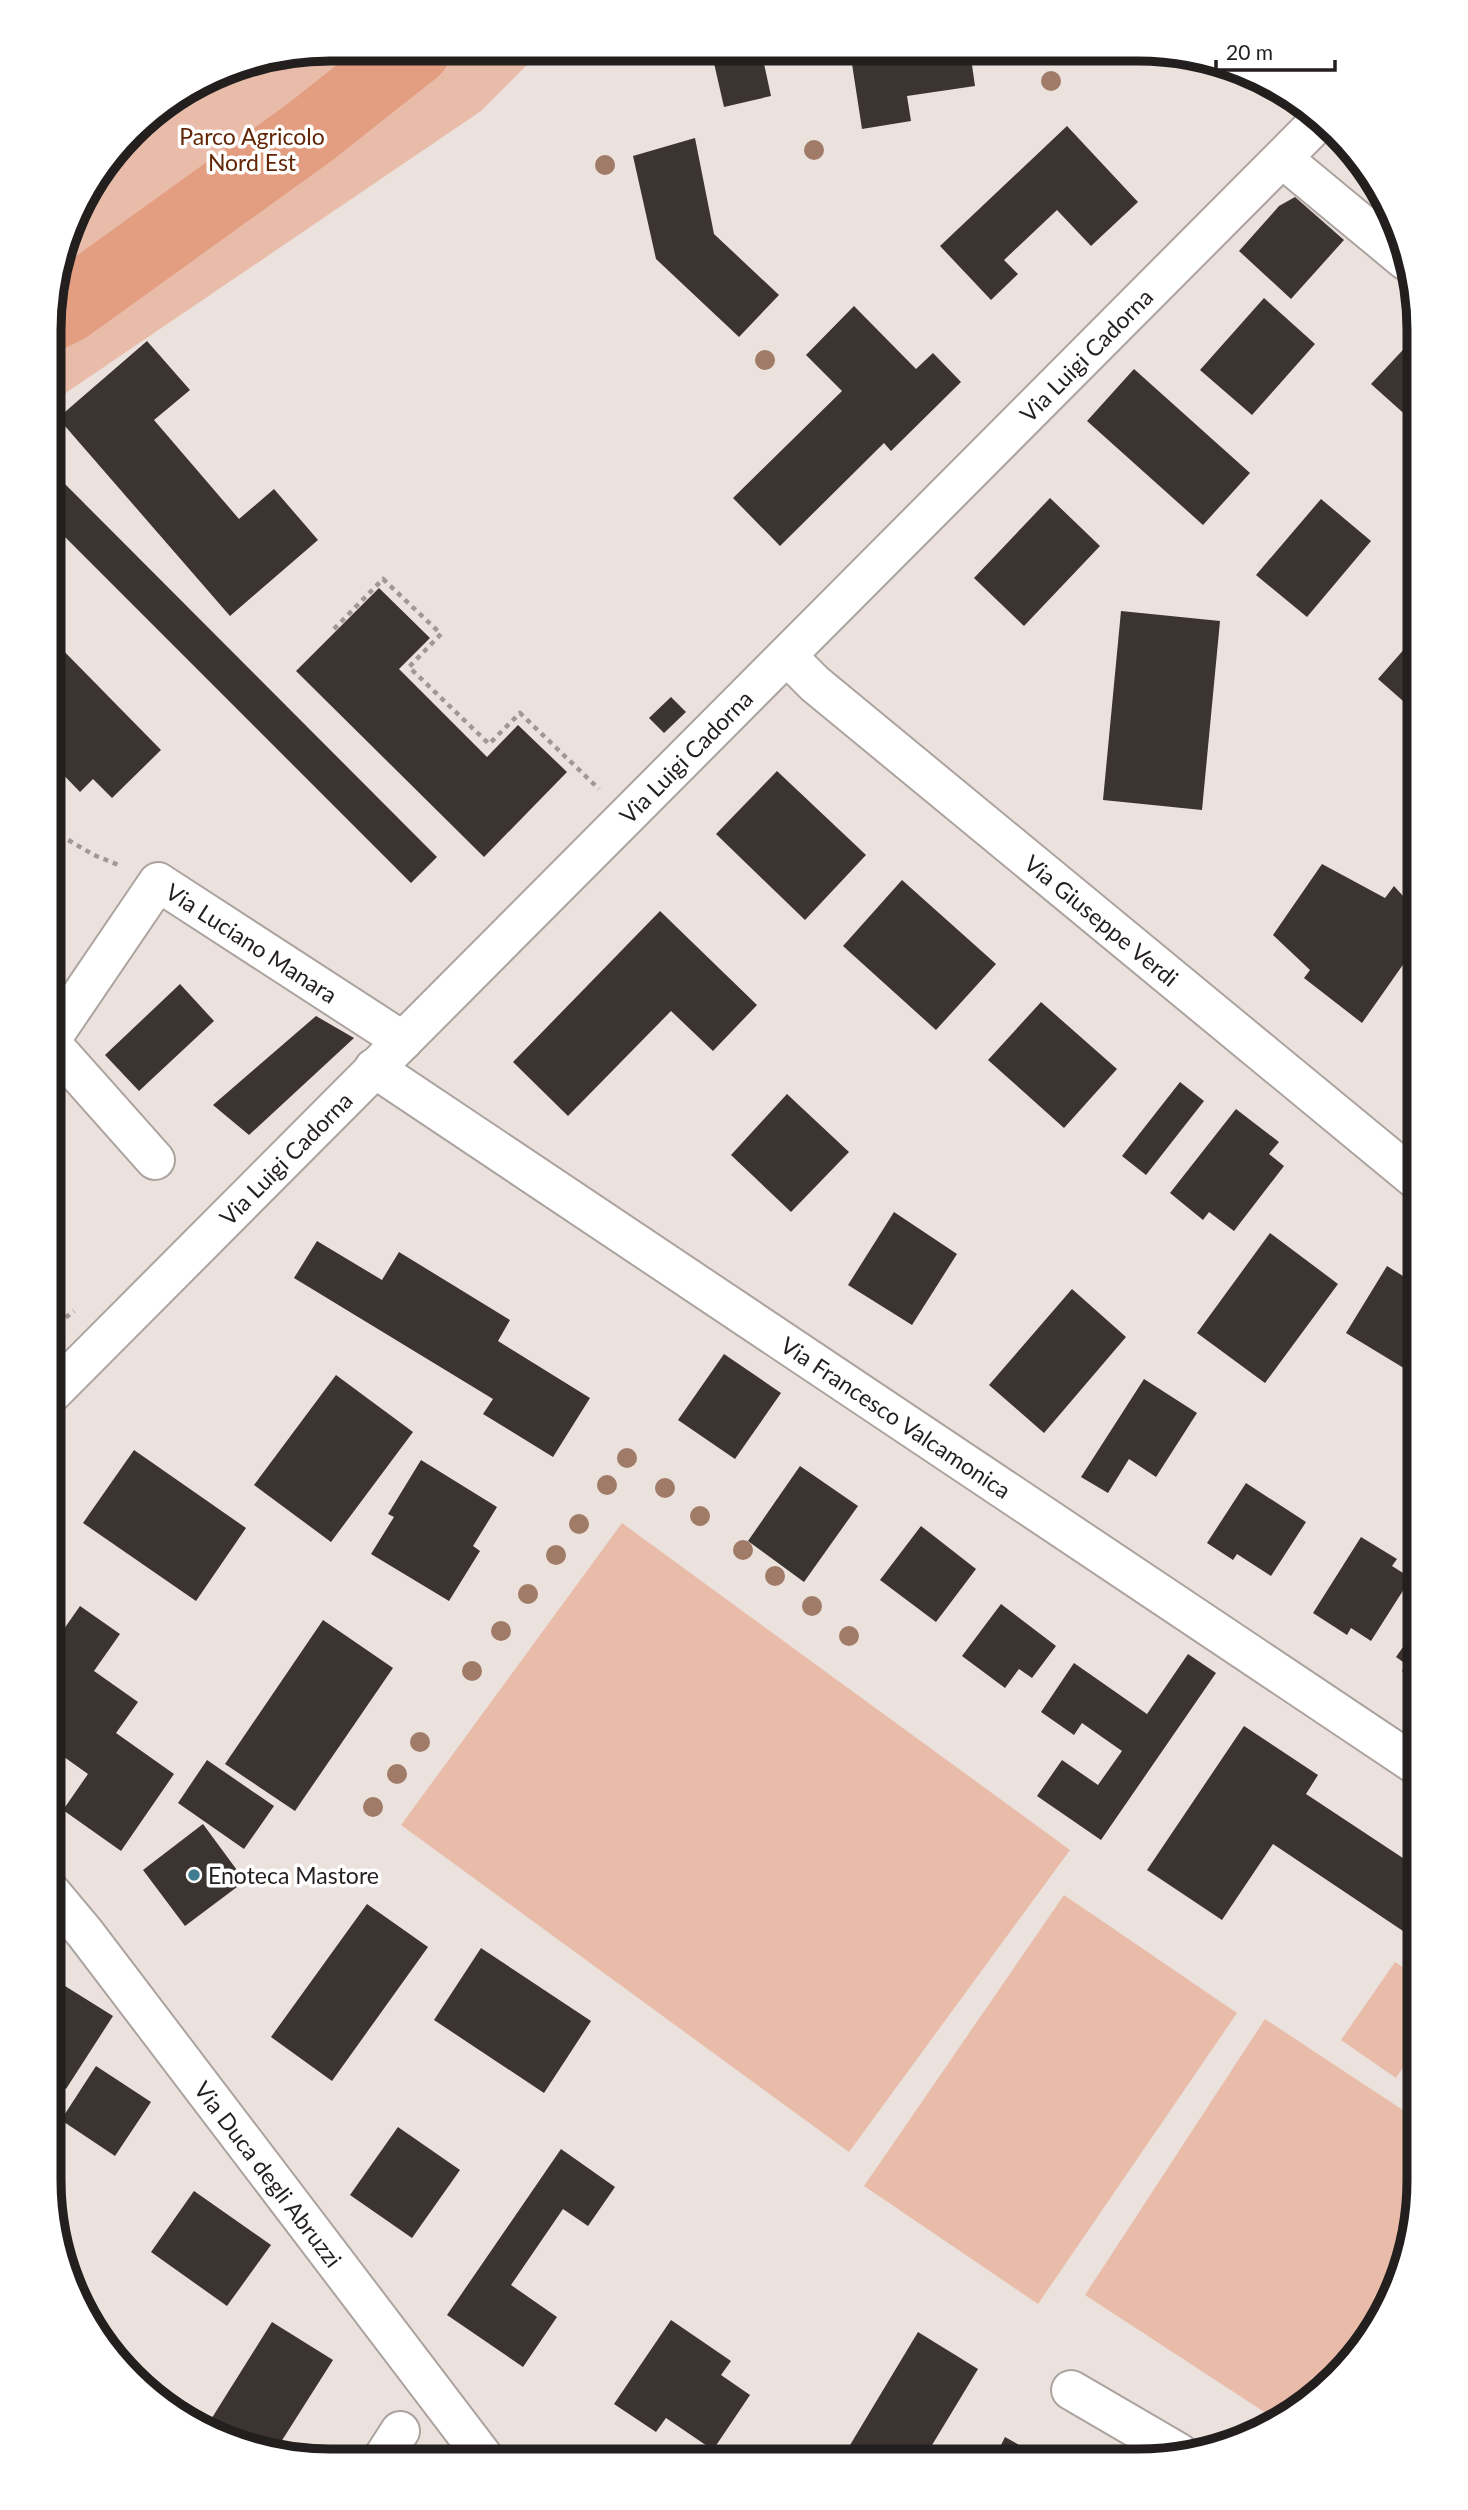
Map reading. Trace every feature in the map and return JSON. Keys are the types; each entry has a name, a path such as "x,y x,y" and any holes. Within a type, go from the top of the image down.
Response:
{"street":[{"name":"Via Luigi Cadorna","path":"61,1384 1314,127"},
{"path":"1283,159 1395,251"},
{"name":"Via Giuseppe Verdi","path":"787,656 826,693 1407,1172"},
{"name":"Via Luciano Manara","path":"61,1025 158,882 403,1041"},
{"name":"Via Luciano Manara","path":"61,1053 155,1160"},
{"name":"Via Francesco Valcamonica","path":"374,1068 1407,1759"},
{"name":"Via Duca degli Abruzzi","path":"61,1904 477,2449"},
{"path":"1071,2390 1168,2447"}],"path":[{"path":"334,629 383,579 440,634 409,667 489,744 520,713 604,794"},
{"path":"61,836 94,855 158,882"}],"green space":[{"name":"Parco Agricolo Nord Est","path":"330,61 531,61 481,111 61,396 61,330 66,278 82,227 97,196 128,153 153,128 181,107 227,82 278,66"},
{"path":"622,1523 1070,1850 849,2152 401,1825"},
{"path":"1064,1895 1237,2013 1038,2304 864,2186"},
{"path":"1395,1962 1407,1970 1407,2062 1396,2078 1341,2040"},
{"path":"1265,2019 1407,2113 1407,2180 1402,2232 1379,2299 1351,2343 1328,2370 1272,2413 1269,2415 1085,2295"}],"building":[{"path":"714,61 763,61 771,96 724,107"},
{"path":"852,61 971,61 975,86 907,96 911,121 862,129"},
{"path":"1067,126 1138,202 1091,246 1057,210 1004,260 1018,274 991,300 940,246"},
{"path":"695,138 714,234 779,295 739,337 656,259 633,156"},
{"path":"1295,197 1344,240 1291,299 1239,251 1279,206"},
{"path":"1264,298 1315,344 1252,415 1200,370"},
{"path":"854,306 916,369 933,353 961,382 891,451 884,443 780,546 733,498 842,391 806,355"},
{"path":"147,341 190,390 154,420 239,519 274,489 318,540 230,616 61,421 61,415"},
{"path":"1407,346 1407,416 1371,384"},
{"path":"1134,369 1250,473 1203,525 1087,421"},
{"path":"61,480 437,857 411,883 61,533"},
{"path":"1050,498 1100,546 1024,626 974,578"},
{"path":"1321,499 1371,541 1307,617 1256,575"},
{"path":"379,588 430,638 399,669 487,757 518,725 567,772 484,857 296,671"},
{"path":"1121,611 1220,621 1202,810 1103,800"},
{"path":"1406,647 1407,648 1407,704 1378,679"},
{"path":"61,648 161,750 112,798 93,779 80,792 61,772"},
{"path":"671,697 686,712 664,733 649,718"},
{"path":"777,771 866,855 805,920 716,834"},
{"path":"1322,864 1385,898 1394,886 1403,896 1407,891 1407,959 1362,1023 1304,978 1310,970 1273,935"},
{"path":"902,880 996,964 936,1030 843,946"},
{"path":"660,911 757,1005 713,1051 671,1011 568,1116 513,1062"},
{"path":"180,984 214,1021 139,1091 105,1055"},
{"path":"1041,1002 1117,1069 1064,1128 988,1060"},
{"path":"316,1016 354,1038 249,1135 213,1105"},
{"path":"1180,1082 1204,1101 1146,1175 1122,1156"},
{"path":"787,1094 849,1152 791,1212 731,1155"},
{"path":"1236,1109 1279,1142 1269,1154 1284,1166 1234,1231 1209,1212 1203,1220 1170,1193"},
{"path":"894,1212 957,1254 912,1325 848,1285"},
{"path":"1270,1233 1338,1284 1265,1383 1197,1333"},
{"path":"317,1241 382,1280 399,1252 510,1320 498,1341 590,1398 553,1457 483,1414 493,1399 294,1278"},
{"path":"1387,1266 1407,1278 1407,1370 1346,1333"},
{"path":"1072,1289 1126,1337 1044,1433 989,1385"},
{"path":"724,1354 781,1393 735,1459 678,1420"},
{"path":"336,1375 413,1432 331,1542 254,1485"},
{"path":"1144,1379 1197,1413 1156,1477 1129,1459 1108,1493 1081,1477"},
{"path":"134,1450 246,1528 196,1601 83,1523"},
{"path":"421,1460 497,1507 473,1546 480,1551 449,1601 371,1554 394,1517 388,1514"},
{"path":"800,1466 858,1506 804,1582 748,1541"},
{"path":"1246,1483 1306,1522 1271,1576 1237,1554 1233,1560 1207,1543"},
{"path":"921,1526 976,1569 936,1622 880,1580"},
{"path":"1361,1537 1397,1559 1392,1566 1407,1575 1407,1584 1371,1641 1351,1628 1347,1635 1313,1613"},
{"path":"1001,1604 1056,1646 1032,1678 1019,1669 1005,1688 962,1656"},
{"path":"80,1606 120,1634 94,1671 138,1702 116,1733 174,1774 121,1851 63,1810 88,1774 61,1755 61,1633"},
{"path":"323,1620 393,1668 295,1811 225,1764"},
{"path":"1407,1641 1407,1674 1402,1671 1406,1664 1396,1657"},
{"path":"1188,1654 1216,1673 1101,1840 1037,1796 1062,1760 1098,1785 1122,1751 1082,1723 1074,1735 1041,1712 1074,1663 1147,1714"},
{"path":"1244,1726 1318,1775 1306,1794 1407,1861 1407,1934 1273,1844 1222,1920 1147,1870"},
{"path":"207,1760 274,1806 244,1849 178,1803"},
{"path":"203,1824 245,1881 185,1926 143,1870"},
{"path":"367,1904 428,1947 332,2081 271,2037"},
{"path":"481,1948 591,2021 544,2093 434,2020"},
{"path":"61,1984 113,2016 66,2089 61,2086"},
{"path":"96,2066 151,2102 115,2156 61,2120"},
{"path":"398,2127 460,2170 412,2238 350,2195"},
{"path":"561,2149 615,2187 588,2226 563,2209 511,2285 557,2317 523,2367 447,2315"},
{"path":"194,2191 271,2245 227,2306 151,2252"},
{"path":"671,2320 731,2361 721,2375 750,2395 714,2449 666,2418 656,2432 614,2404"},
{"path":"272,2322 333,2360 280,2444 210,2421"},
{"path":"918,2332 978,2369 930,2449 848,2449"},
{"path":"1005,2437 1026,2449 999,2449"}],"waterway":[{"path":"62,309 310,132 400,61"}],"place":[{"name":"Enoteca Mastore","path":"194,1875"}]}
